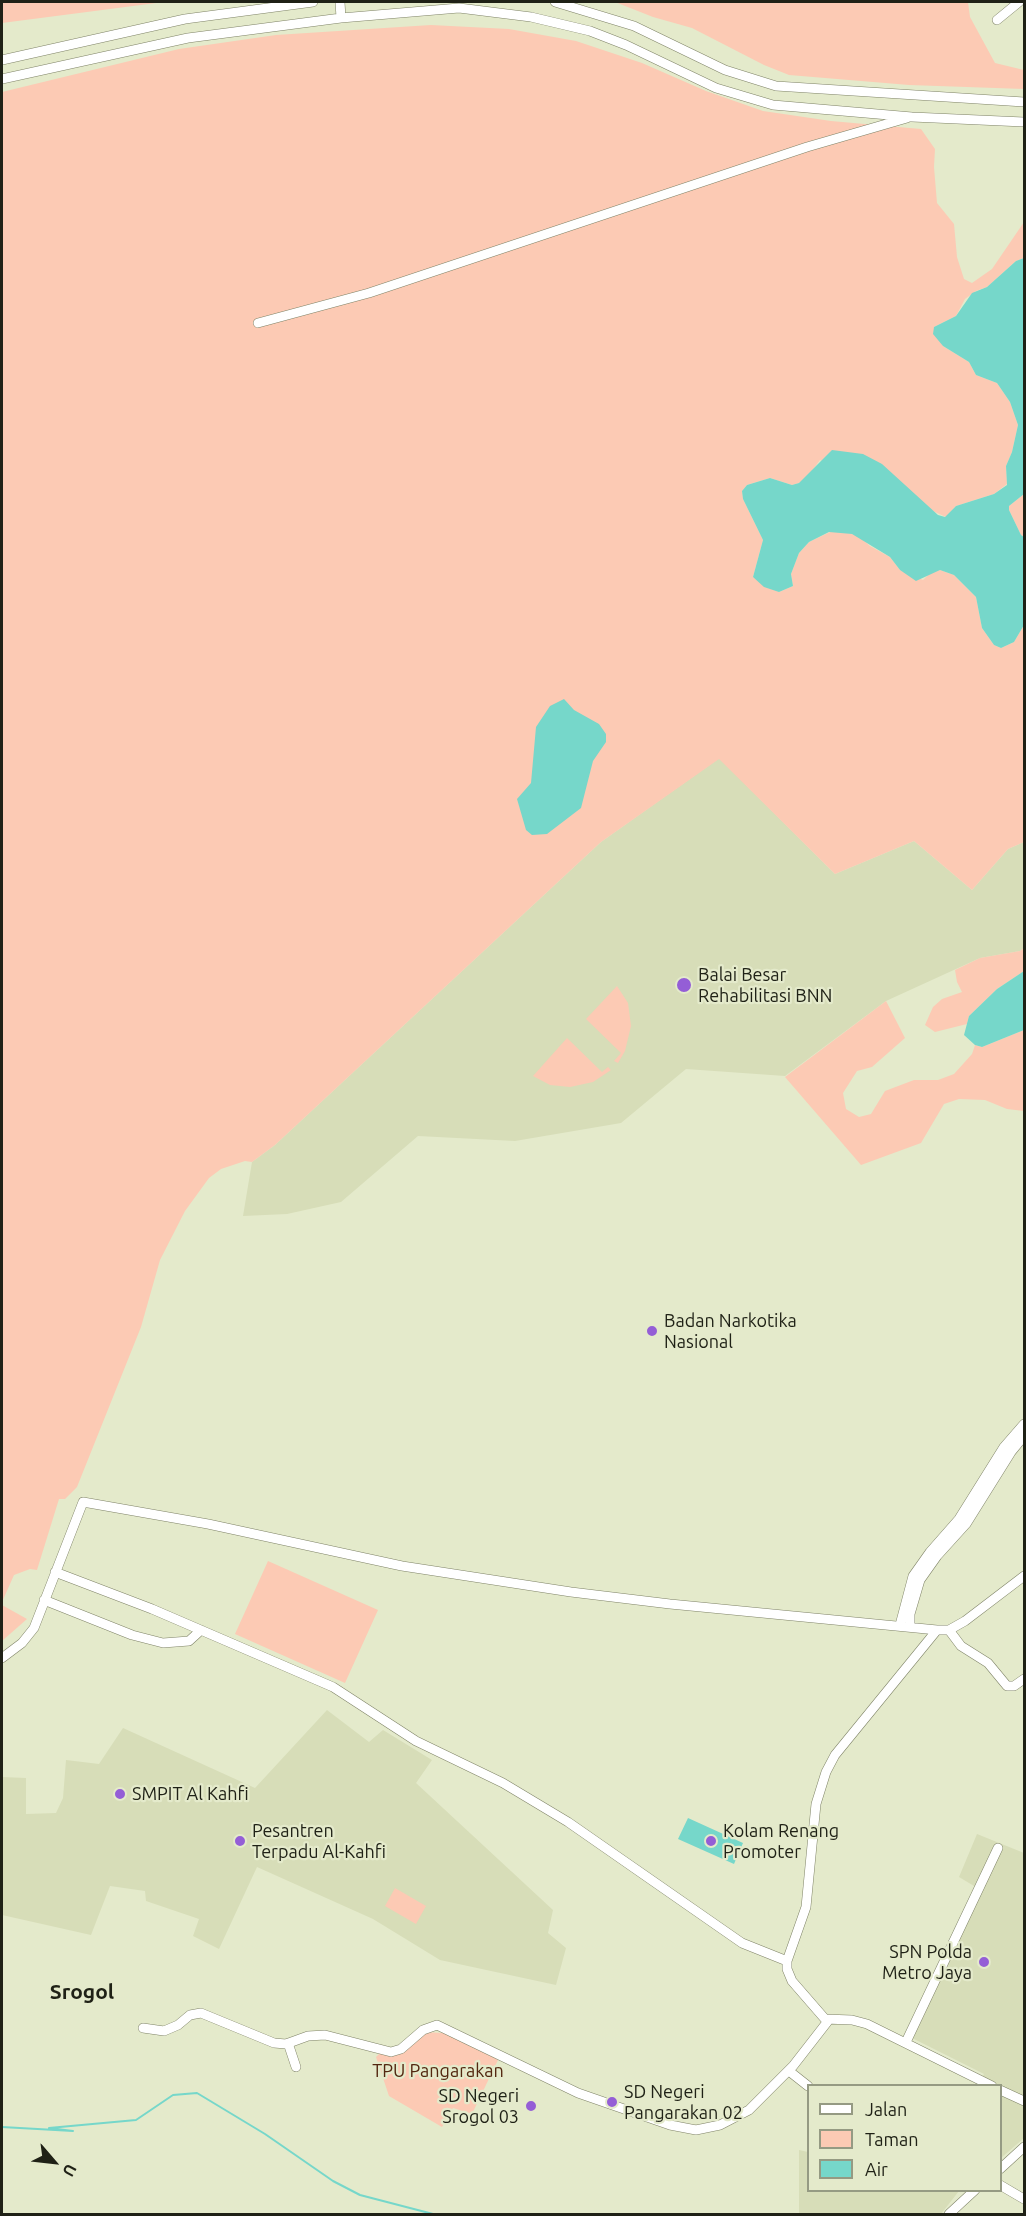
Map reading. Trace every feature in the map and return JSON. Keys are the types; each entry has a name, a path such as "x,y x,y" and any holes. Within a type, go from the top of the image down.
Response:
{"street":[{"path":"2,60 185,19 313,2"},
{"path":"340,2 341,18"},
{"path":"555,2 634,26 748,80 776,86 1024,102"},
{"path":"997,20 1019,2"},
{"path":"2,79 188,38 341,18 459,8 531,17 569,25 626,45 716,88 744,98 807,110 1024,122"},
{"path":"258,322 369,293 807,147 912,117"},
{"path":"962,1522 1004,1447 1024,1424"},
{"path":"905,1625 920,1580 1024,1436"},
{"path":"2,1658 27,1639 45,1600 83,1502 208,1524 436,1571 670,1605 905,1625 938,1630 949,1629 976,1614 1024,1576"},
{"path":"55,1572 201,1630 333,1687 416,1741 512,1787 585,1833 742,1943 787,1960"},
{"path":"45,1600 132,1635 163,1643 189,1641 201,1630"},
{"path":"949,1629 961,1646 988,1663 1007,1686 1014,1686 1024,1678"},
{"path":"938,1630 846,1740 826,1772 814,1819 806,1907 787,1960 787,1969 792,1981 828,2021 859,2022 906,2042 990,2084"},
{"path":"906,2042 998,1848"},
{"path":"144,2028 164,2031 178,2025 190,2014 201,2013 274,2043 288,2043 316,2035 396,2052 423,2030 437,2025 578,2093 670,2125 696,2130 720,2125 749,2110 789,2070 828,2021"},
{"path":"288,2043 296,2067"},
{"path":"789,2070 807,2085"},
{"path":"1002,2091 1024,2102"},
{"path":"1002,2167 1024,2147"},
{"path":"1002,2186 1024,2199"},
{"path":"949,2214 973,2192"}],"shaded area":[{"name":"Balai Besar Rehabilitasi BNN","path":"719,758 835,874 914,841 972,890 1008,849 1024,842 1024,948 1020,951 980,958 886,1001 785,1076 686,1069 621,1123 515,1141 418,1136 341,1202 287,1214 243,1216 252,1162 275,1145 601,842"},
{"name":"Pesantren Terpadu Al-Kahfi","path":"327,1710 369,1742 383,1730 432,1760 416,1783 553,1910 548,1933 566,1948 556,1985 440,1960 373,1919 257,1867 219,1949 193,1936 199,1919 146,1901 145,1891 110,1886 91,1935 2,1915 2,1777 26,1778 26,1814 56,1813 63,1798 66,1760 99,1764 123,1728 255,1788"},
{"name":"SPN Polda Metro Jaya","path":"977,1834 1024,1853 1024,2138 1002,2157 1002,2084 978,2084 984,2074 908,2036 979,1889 959,1877"},
{"path":"799,2150 807,2152 807,2192 958,2192 941,2214 793,2214 799,2213"}],"green space":[{"path":"2,2 164,2 2,23"},
{"path":"615,2 968,2 970,17 995,63 1024,70 1024,89 909,85 789,75 764,65 692,28 653,17"},
{"path":"431,25 509,29 576,41 642,63 706,91 763,111 831,121 921,129 935,149 937,203 954,224 957,257 964,279 972,283 992,269 1024,222 1024,258 1016,261 987,287 965,299 956,316 934,327 943,346 969,362 976,375 997,383 1010,402 1018,425 1012,452 1006,466 1007,484 994,494 956,506 946,517 820,460 806,479 799,483 792,485 770,478 747,485 742,491 743,499 763,540 753,577 779,592 793,586 791,574 799,553 809,542 830,532 845,532 859,536 870,546 890,557 900,570 923,580 932,571 940,570 954,575 976,597 982,628 994,645 1001,648 1014,642 1024,625 1024,842 1008,849 972,890 914,841 835,874 719,759 601,842 275,1145 252,1162 245,1161 221,1169 209,1178 185,1211 160,1260 141,1327 77,1487 65,1499 59,1499 37,1570 30,1569 14,1575 2,1602 2,92 179,49 276,35"},
{"path":"1024,494 1024,537 1021,535 1009,506"},
{"path":"1024,948 1024,971 997,989 969,1016 967,1024 935,1032 925,1025 933,1007 942,999 962,992 955,970 980,958 1020,951"},
{"path":"617,986 628,1003 631,1026 625,1051 618,1063 614,1061 621,1053 586,1019"},
{"path":"886,1001 905,1038 872,1067 857,1071 843,1093 846,1109 859,1117 871,1114 885,1091 914,1080 938,1080 954,1074 972,1054 975,1045 982,1047 1024,1030 1024,1111 1007,1109 985,1100 959,1099 944,1104 921,1143 861,1165 785,1077"},
{"path":"567,1038 602,1072 608,1067 611,1070 593,1082 570,1087 550,1085 533,1076"},
{"path":"268,1561 378,1610 345,1683 235,1634"},
{"path":"2,1605 27,1619 2,1641"},
{"path":"395,1888 426,1906 416,1924 385,1906"},
{"name":"TPU Pangarakan","path":"421,2032 444,2033 472,2042 498,2060 472,2114 453,2108 442,2127 389,2096 376,2057 379,2054 401,2052"}],"water":[{"path":"1024,258 1024,494 1009,506 1009,510 1024,537 1024,625 1014,642 1001,648 994,645 982,628 976,597 954,575 940,570 916,581 900,570 890,557 852,534 829,532 809,542 799,553 791,574 793,586 779,592 764,587 753,577 763,540 743,499 742,491 747,485 770,478 792,485 799,483 832,450 863,454 882,464 938,515 945,517 956,506 994,494 1007,485 1006,466 1012,452 1018,425 1010,402 997,383 976,375 969,362 943,346 933,334 934,327 956,316 972,293 987,287 1016,261"},
{"path":"564,699 574,710 599,724 606,734 606,742 593,761 581,808 547,834 532,835 526,830 517,799 531,783 536,727 550,706"},
{"path":"1024,971 1024,1030 982,1047 975,1045 964,1035 969,1016 997,989"},
{"name":"Kolam Renang Promoter","path":"688,1818 743,1843 734,1864 678,1839"}],"waterway":[{"path":"2,2127 73,2131 49,2128 136,2120 173,2095 197,2093 265,2134 333,2181 360,2195 433,2214"}],"place":[{"name":"Balai Besar Rehabilitasi BNN","path":"684,985"},
{"name":"Badan Narkotika Nasional","path":"652,1331"},
{"name":"SMPIT Al Kahfi","path":"120,1794"},
{"name":"Pesantren Terpadu Al-Kahfi","path":"240,1841"},
{"name":"Kolam Renang Promoter","path":"711,1841"},
{"name":"SPN Polda Metro Jaya","path":"984,1962"},
{"name":"SD Negeri Pangarakan 02","path":"612,2102"},
{"name":"SD Negeri Srogol 03","path":"531,2106"}],"district":[{"name":"Srogol","path":"82,1992"}]}
